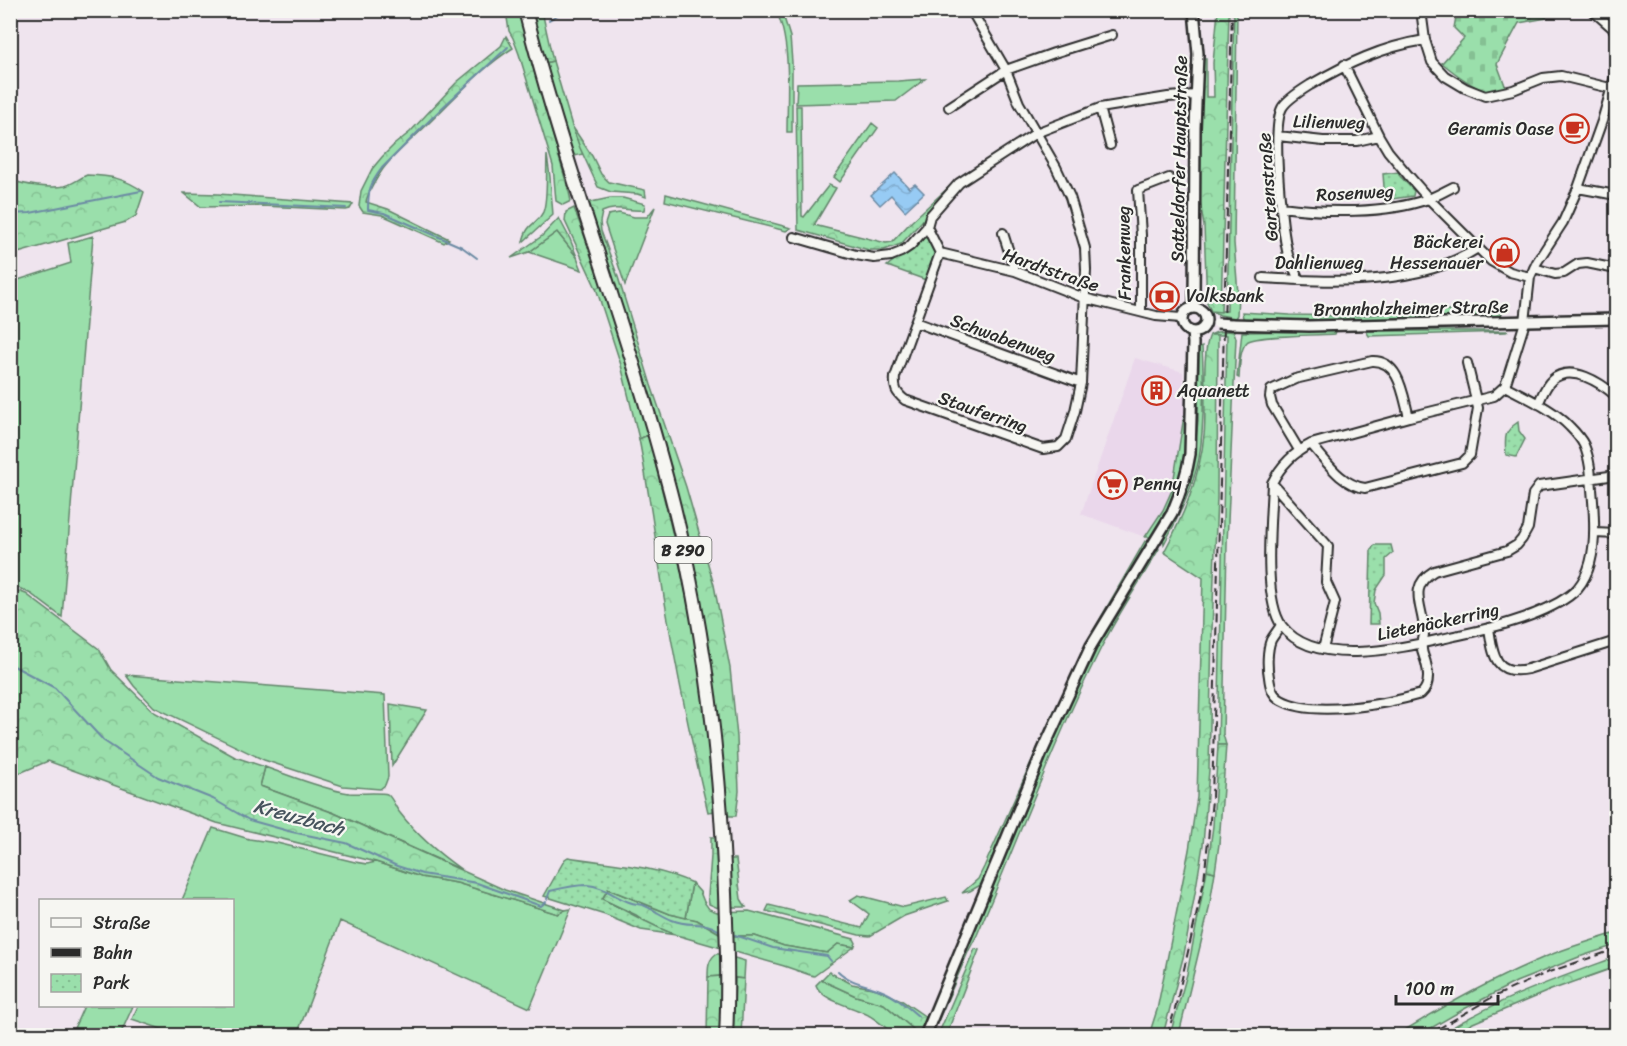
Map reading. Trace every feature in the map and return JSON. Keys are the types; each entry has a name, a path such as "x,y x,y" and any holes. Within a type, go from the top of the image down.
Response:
{"main road":[{"name":"B 290","path":"525,10 585,214 642,393 670,491 693,592 709,693 720,795 725,898 726,1035"}],"street":[{"name":"Stauferring","path":"940,252 896,377 894,386 897,394 905,400 1043,449 1058,447 1066,439 1081,383 1085,248 1070,197 1056,167 1019,103 1006,70 971,10"},
{"name":"Satteldorfer Hauptstraße","path":"1194,10 1198,54 1194,307"},
{"path":"1421,10 1425,40 1432,62 1445,76 1465,88 1485,96 1513,90 1543,78 1561,76 1614,89"},
{"path":"1592,10 1617,31"},
{"path":"949,107 1006,70 1112,35"},
{"name":"Gartenstraße","path":"1299,280 1289,257 1283,230 1278,136 1282,107 1299,92 1344,65 1370,54 1425,40"},
{"path":"1344,65 1388,151 1429,199 1491,261 1510,272 1530,277"},
{"path":"1617,73 1614,89 1578,188 1563,222 1533,268 1525,322 1505,386 1494,396 1311,444 1299,450 1277,473 1272,483 1269,583 1271,600 1281,625 1270,642 1268,669 1272,692 1280,699 1292,704 1330,709 1371,705 1421,694 1426,689 1428,681 1422,649 1425,632 1418,599 1418,588 1423,578 1434,571 1507,551 1517,545 1528,528 1533,494 1539,486 1617,475"},
{"path":"794,237 856,255 874,258 891,256 910,246 927,227 930,216 959,183 1036,133 1100,108 1196,95"},
{"path":"1100,108 1110,145"},
{"name":"Lilienweg","path":"1278,136 1323,141 1357,141 1379,136"},
{"name":"Frankenweg","path":"1141,312 1142,235 1138,190 1169,178"},
{"name":"Rosenweg","path":"1281,207 1303,210 1349,210 1407,205 1429,199 1453,187"},
{"path":"1578,188 1617,195"},
{"path":"927,227 940,252"},
{"path":"1003,233 1015,272"},
{"name":"Dahlienweg","path":"1263,278 1349,280 1394,277 1435,268 1478,248"},
{"name":"Hardtstraße","path":"940,252 1015,272 1084,298 1156,316 1181,318"},
{"path":"1533,268 1555,274 1564,273 1578,264 1587,263 1617,269"},
{"path":"1194,307 1204,313 1206,322 1200,331 1192,332 1183,327 1181,318 1186,309 1194,307"},
{"name":"Bronnholzheimer Straße","path":"1206,322 1309,326 1617,319"},
{"name":"Schwabenweg","path":"915,322 1081,383"},
{"path":"925,1035 1052,730 1091,646 1172,513 1190,454 1192,332"},
{"path":"1299,450 1272,405 1270,397 1271,390 1295,379 1379,361 1394,370 1409,417"},
{"path":"1311,444 1345,482 1355,487 1365,488 1462,463 1470,456 1478,408 1467,363"},
{"path":"1538,404 1545,388 1553,379 1561,375 1578,374 1590,378 1617,396"},
{"name":"Lietenäckerring","path":"1281,625 1298,639 1323,649 1370,651 1396,649 1489,628 1522,618 1570,595 1584,577 1593,549 1589,462 1583,444 1570,427 1555,414 1505,386"},
{"path":"1272,483 1328,546 1326,582 1335,602 1323,649"},
{"path":"1594,533 1617,534"},
{"path":"1489,628 1496,661 1502,667 1519,671 1617,641"}],"shaded area":[{"path":"1135,358 1183,372 1185,412 1172,490 1163,510 1145,537 1081,514"}],"green space":[{"path":"1539,10 1547,15 1546,18 1519,23 1497,64 1506,88 1492,92 1480,89 1442,63 1464,38 1454,28 1457,11"},
{"path":"506,11 519,11 569,192 571,201 563,205 556,201 553,166 519,54 509,31"},
{"path":"531,11 542,11 553,61 544,63"},
{"path":"776,11 782,11 790,37 792,132 787,132 787,54"},
{"path":"1218,11 1229,11 1221,312 1211,311 1207,303 1204,226 1200,201 1202,58 1206,58 1206,97 1214,97 1213,63"},
{"path":"1234,11 1237,11 1234,243 1238,294 1235,318 1211,311 1227,311"},
{"path":"506,36 513,48 479,74 394,157 378,176 366,202 388,209 449,239 444,243 382,215 363,212 359,206 361,191 372,169 457,82 501,46"},
{"path":"553,61 572,126 583,154 570,157 544,63"},
{"path":"925,79 896,101 796,104 797,83"},
{"path":"796,106 801,106 802,216 804,217 829,185 836,188 814,225 886,243 892,242 952,184 954,186 901,244 884,250 869,250 798,230"},
{"path":"872,123 878,128 840,182 834,177"},
{"path":"572,126 601,174 609,182 645,190 646,197 611,192 598,187"},
{"path":"547,155 553,215 523,242 527,231 541,216 545,207"},
{"path":"1399,172 1399,175 1414,191 1413,196 1385,200 1383,174"},
{"path":"87,175 117,179 144,192 136,216 126,222 11,255 11,180 37,186 59,187"},
{"path":"184,193 353,204 350,209 346,210 262,206 201,207"},
{"path":"666,194 791,228 786,231 665,201"},
{"path":"623,198 645,204 644,210 613,209 602,212 601,231 686,487 714,585 730,668 737,737 739,791 736,816 726,816 697,597 586,203"},
{"path":"655,207 625,285 605,224 608,215 619,213 634,217 647,217"},
{"path":"574,208 602,286 596,288 565,221 566,212"},
{"path":"559,218 577,257 557,232 529,252 511,258 542,236"},
{"path":"557,232 577,257 582,270 529,252"},
{"path":"93,236 62,617 31,594 11,584 11,280 15,281 71,263 68,243"},
{"path":"924,237 930,240 936,249 926,280 887,266"},
{"path":"602,286 648,435 639,439 621,365 596,288"},
{"path":"1444,310 1502,313 1501,316 1250,321 1243,318 1242,312 1351,316"},
{"path":"1336,331 1335,334 1274,337 1247,342 1240,359 1239,378 1237,377 1242,332"},
{"path":"1366,331 1508,331 1369,336"},
{"path":"1234,332 1236,338 1227,544 1223,734 1226,745 1218,745 1227,335 1210,335"},
{"path":"1210,335 1218,335 1217,497 1209,770 1203,845 1184,954 1163,1035 1149,1035 1157,1010 1189,850 1197,797 1203,578 1164,552 1184,510 1199,466 1205,425 1205,368"},
{"path":"1202,347 1204,403 1199,458 1193,480 1164,544 1163,536 1194,455 1198,421 1199,348"},
{"path":"1184,416 1187,430 1186,445 1179,478 1158,525 1151,537 1145,537 1163,510 1172,490"},
{"path":"1518,422 1519,431 1525,439 1516,457 1506,455 1507,432"},
{"path":"648,435 675,544 694,635 706,710 716,811 708,812 684,705 664,597 639,439"},
{"path":"1145,541 1150,544 1057,707 1085,645"},
{"path":"1157,544 1159,549 1101,648 1084,683 977,935 930,1036 1062,721 1100,643"},
{"path":"1375,545 1391,545 1393,553 1386,559 1386,575 1376,590 1374,603 1379,624 1369,624 1371,551"},
{"path":"10,588 26,594 99,649 111,670 154,712 235,757 265,767 260,786 334,813 505,890 565,910 558,914 457,883 421,877 376,862 217,823 48,761 22,772 11,773"},
{"path":"126,675 385,695 388,777 385,785 380,789 343,786 264,760 154,707"},
{"path":"390,704 427,710 392,766"},
{"path":"1054,711 1056,717 984,883 962,893 978,879"},
{"path":"1218,745 1226,745 1215,872 1207,870 1213,826"},
{"path":"265,767 339,791 387,794 398,811 421,836 462,870 334,813 260,786"},
{"path":"213,828 249,839 277,843 355,862 367,864 376,862 421,877 457,883 558,914 571,909 530,1008 340,921 297,1035 179,1035 132,1019 138,1007 234,1007 234,899 182,899"},
{"path":"711,837 718,837 720,877 718,908 709,904 708,896"},
{"path":"568,857 662,872 692,883 686,918 670,914 608,889 602,899 676,935 641,930 605,915 544,896"},
{"path":"729,859 736,859 741,899 746,907 732,907"},
{"path":"1207,870 1215,872 1209,909 1180,1030 1178,1035 1170,1035 1187,974"},
{"path":"692,883 709,909 717,912 749,911 854,939 856,943 854,947 838,944 827,953 784,946 755,936 719,933 697,920 686,918"},
{"path":"608,889 670,914 697,920 719,933 755,936 784,946 827,953 838,944 854,947 814,976 652,926 636,915 602,899"},
{"path":"858,895 904,907 946,897 948,901 904,916 870,936 766,911 769,905 862,928 869,914 850,900"},
{"path":"1616,933 1616,945 1516,982 1419,1035 1397,1035 1431,1014 1520,968 1577,945"},
{"path":"975,949 979,950 949,1028 950,1035 938,1035"},
{"path":"716,954 745,961 744,979 708,977 708,967"},
{"path":"1616,957 1616,967 1551,990 1473,1023 1453,1035 1440,1035 1504,1001"},
{"path":"829,972 852,984 877,989 901,1000 926,1017 919,1034 884,1004 856,996 821,980"},
{"path":"721,976 721,1035 707,1036 708,977"},
{"path":"735,978 744,979 741,1035 733,1035"},
{"path":"821,980 856,996 884,1004 919,1035 894,1035 868,1015 824,995 816,985"},
{"path":"84,1007 133,1007 120,1035 71,1035"}],"water":[{"path":"895,173 909,188 915,184 924,193 905,211 891,195 880,205 871,195"}],"waterway":[{"path":"549,20 566,10"},
{"path":"477,258 462,247 384,213 368,210 368,197 372,183 382,168 508,47"},
{"path":"10,214 30,213 141,191"},
{"path":"219,202 346,208"},
{"name":"Kreuzbach","path":"10,664 55,688 104,741 158,777 213,799 249,820 346,843 397,866 422,874 477,883 541,906 546,902"},
{"name":"Kreuzbach","path":"547,899 550,891 577,886 593,886 629,902 643,905 672,920 708,925 720,931"},
{"name":"Kreuzbach","path":"735,935 773,948 827,956 831,961"},
{"name":"Kreuzbach","path":"838,971 849,979 891,995 918,1016"}],"railway":[{"path":"1167,1036 1204,881 1212,800 1232,10"},
{"path":"1426,1036 1491,998 1549,972 1616,949"}],"place":[{"name":"Geramis Oase","path":"1575,129"},
{"name":"Bäckerei Hessenauer","path":"1504,252"},
{"name":"Volksbank","path":"1165,296"},
{"name":"Aquanett","path":"1156,391"},
{"name":"Penny","path":"1112,484"}]}
